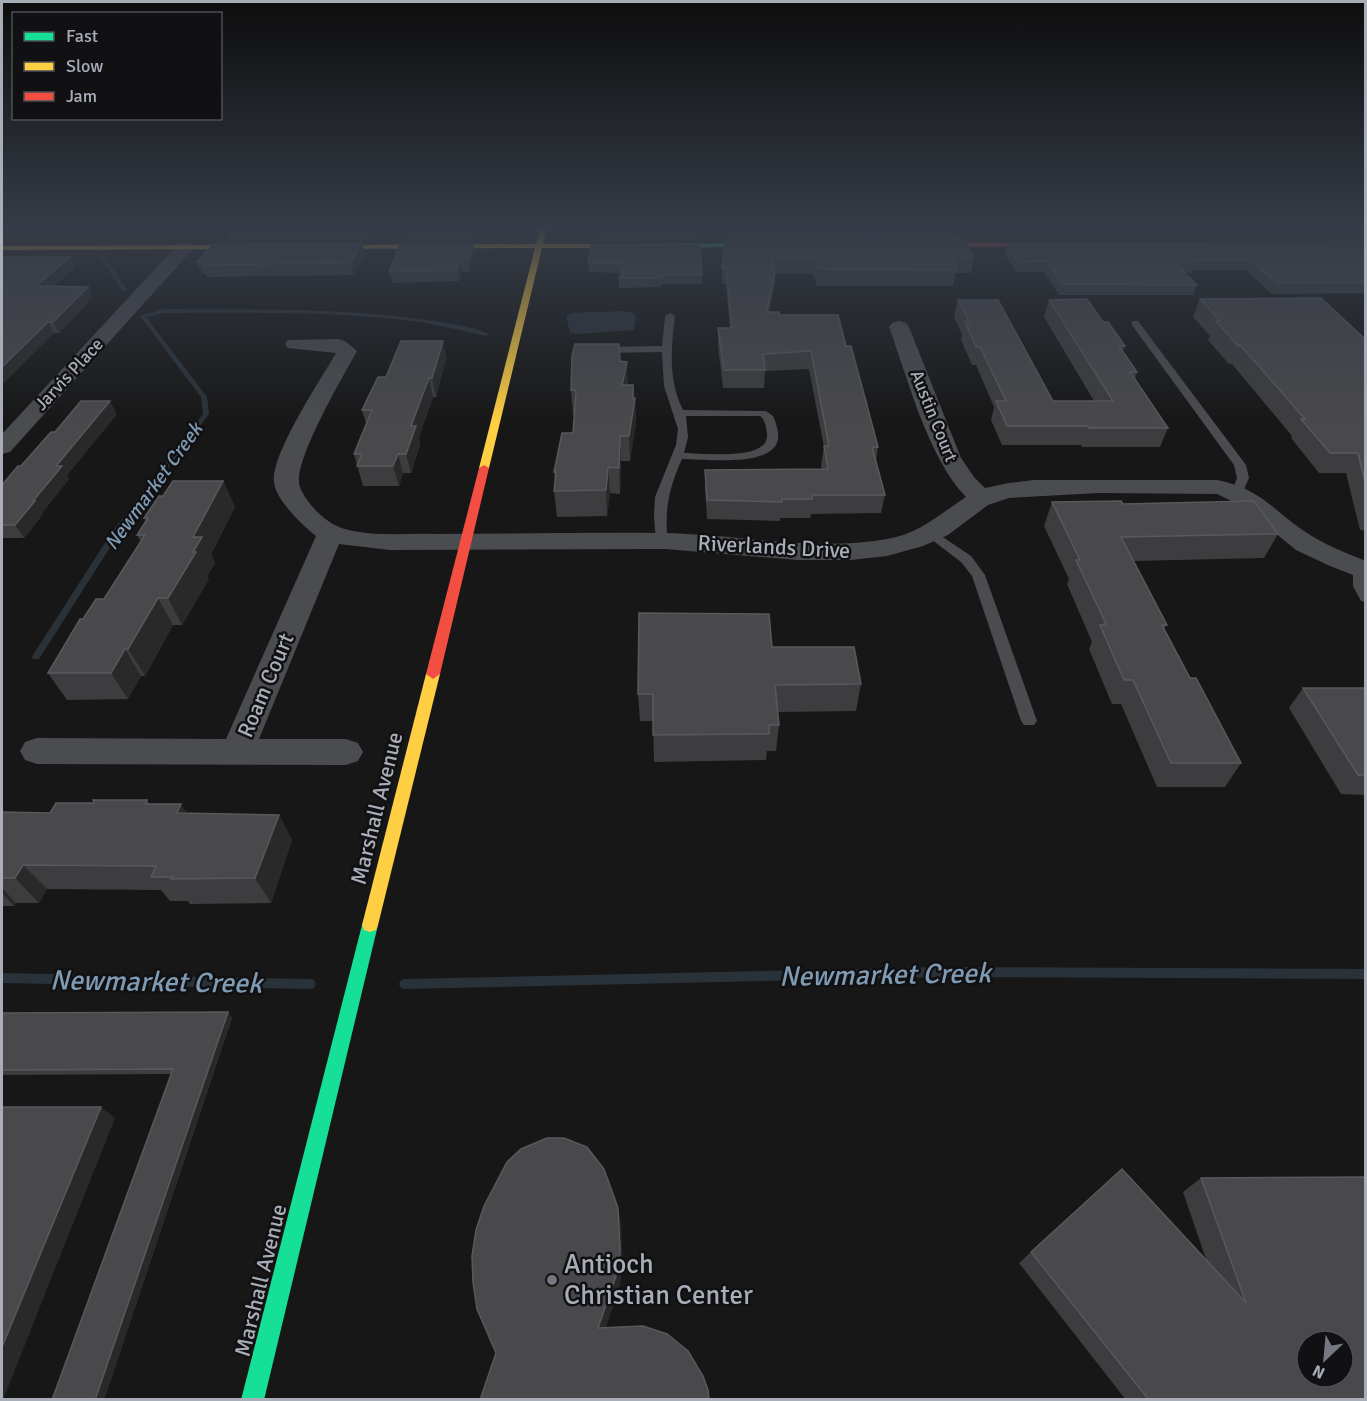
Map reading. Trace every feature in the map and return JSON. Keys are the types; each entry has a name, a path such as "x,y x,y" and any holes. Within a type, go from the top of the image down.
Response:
{"street":[{"name":"Jarvis Place","path":"2,447 143,292"},
{"name":"Marshall Avenue","path":"252,1400 528,292"},
{"name":"Austin Court","path":"899,327 949,458 965,482 981,498"},
{"path":"295,344 338,345 347,351 293,455 285,481 291,495 330,534 386,541 465,542"},
{"name":"Riverlands Drive","path":"465,542 662,541 806,552 841,552 892,547 932,534 968,504 1014,489 1084,486 1217,486 1238,491 1250,497 1274,522 1298,539 1363,570"},
{"name":"Roam Court","path":"37,751 237,752 330,534"},
{"path":"237,752 346,752"}],"lane":[{"path":"662,541 660,507 663,491 678,456 684,429 680,413 671,396 668,349 670,316"},
{"path":"1135,323 1240,465 1243,483 1238,491"},
{"path":"589,351 668,349"},
{"path":"678,456 754,456 765,452 774,441 768,416 762,413 680,413"},
{"path":"932,534 966,560 978,575 1029,722"},
{"path":"1363,570 1360,586 1365,598"}],"shaded area":[{"path":"623,311 633,313 636,317 634,330 570,333 566,316 571,313"}],"building":[{"path":"2,292 83,292 53,322 48,322 2,367"},
{"path":"728,292 771,292 767,312 779,312 780,315 838,315 846,346 851,346 878,447 872,447 885,495 812,495 812,499 782,499 782,502 707,500 705,470 828,469 824,446 829,446 811,351 763,354 765,370 724,370 718,328 732,328"},
{"path":"1321,298 1365,339 1365,482 1358,453 1330,453 1301,419 1305,419 1216,321 1220,321 1200,299"},
{"path":"1087,299 1103,322 1108,322 1125,346 1119,346 1137,372 1130,372 1168,428 1007,426 996,401 1006,401 980,347 976,347 965,322 969,322 958,300 998,300 1053,401 1113,401 1049,300"},
{"path":"401,341 443,341 432,378 429,378 411,426 416,426 406,454 398,454 393,466 357,466 362,454 354,454 372,410 362,410 378,377 386,377"},
{"path":"575,344 619,344 620,361 627,362 622,385 633,385 633,399 635,398 629,436 620,436 619,468 608,467 606,490 554,491 556,472 554,472 562,433 573,433 576,390 571,390 572,356"},
{"path":"81,401 110,401 56,466 62,466 15,525 2,525 2,485 51,432 55,432"},
{"path":"173,481 223,481 193,537 202,537 193,552 196,552 168,598 158,598 111,673 48,673 80,619 83,619 96,599 104,599 145,535 137,535 148,518 144,518"},
{"path":"1121,501 1123,504 1254,501 1278,534 1121,537 1167,625 1162,625 1190,678 1196,678 1241,763 1171,763 1133,680 1124,680 1100,625 1106,624 1076,560 1080,560 1052,502"},
{"path":"639,613 769,614 772,647 854,647 861,684 775,685 779,725 769,725 769,734 653,735 653,694 638,694"},
{"path":"1303,688 1365,688 1365,775 1358,775"},
{"path":"93,800 147,800 145,804 181,804 177,813 279,815 255,878 171,879 173,877 151,877 156,866 23,865 15,878 2,878 2,812 50,813 56,803 94,803"},
{"path":"228,1012 95,1400 52,1400 173,1069 2,1070 2,1013"},
{"path":"3,1107 101,1107 2,1347 2,1110"},
{"name":"Antioch Christian Center","path":"547,1138 564,1138 587,1147 604,1169 618,1208 620,1252 616,1276 598,1328 643,1326 667,1334 688,1351 703,1376 709,1400 480,1400 496,1353 477,1309 472,1256 476,1230 484,1206 507,1162 521,1149"},
{"path":"1122,1169 1246,1303 1201,1178 1365,1177 1365,1400 1149,1400 1031,1252"}],"waterway":[{"name":"Newmarket Creek","path":"36,657 115,534 206,414 204,397 143,316 164,311 366,315 447,325 486,334"},
{"name":"Newmarket Creek","path":"405,984 941,972 1366,974"},
{"name":"Newmarket Creek","path":"2,978 310,984"}],"traffic: fast":[{"path":"252,1400 370,925"}],"traffic: slow":[{"path":"484,468 528,292"},
{"path":"370,925 433,674"}],"traffic: jam":[{"path":"433,674 484,468"}],"place":[{"name":"Antioch Christian Center","path":"552,1280"}]}
